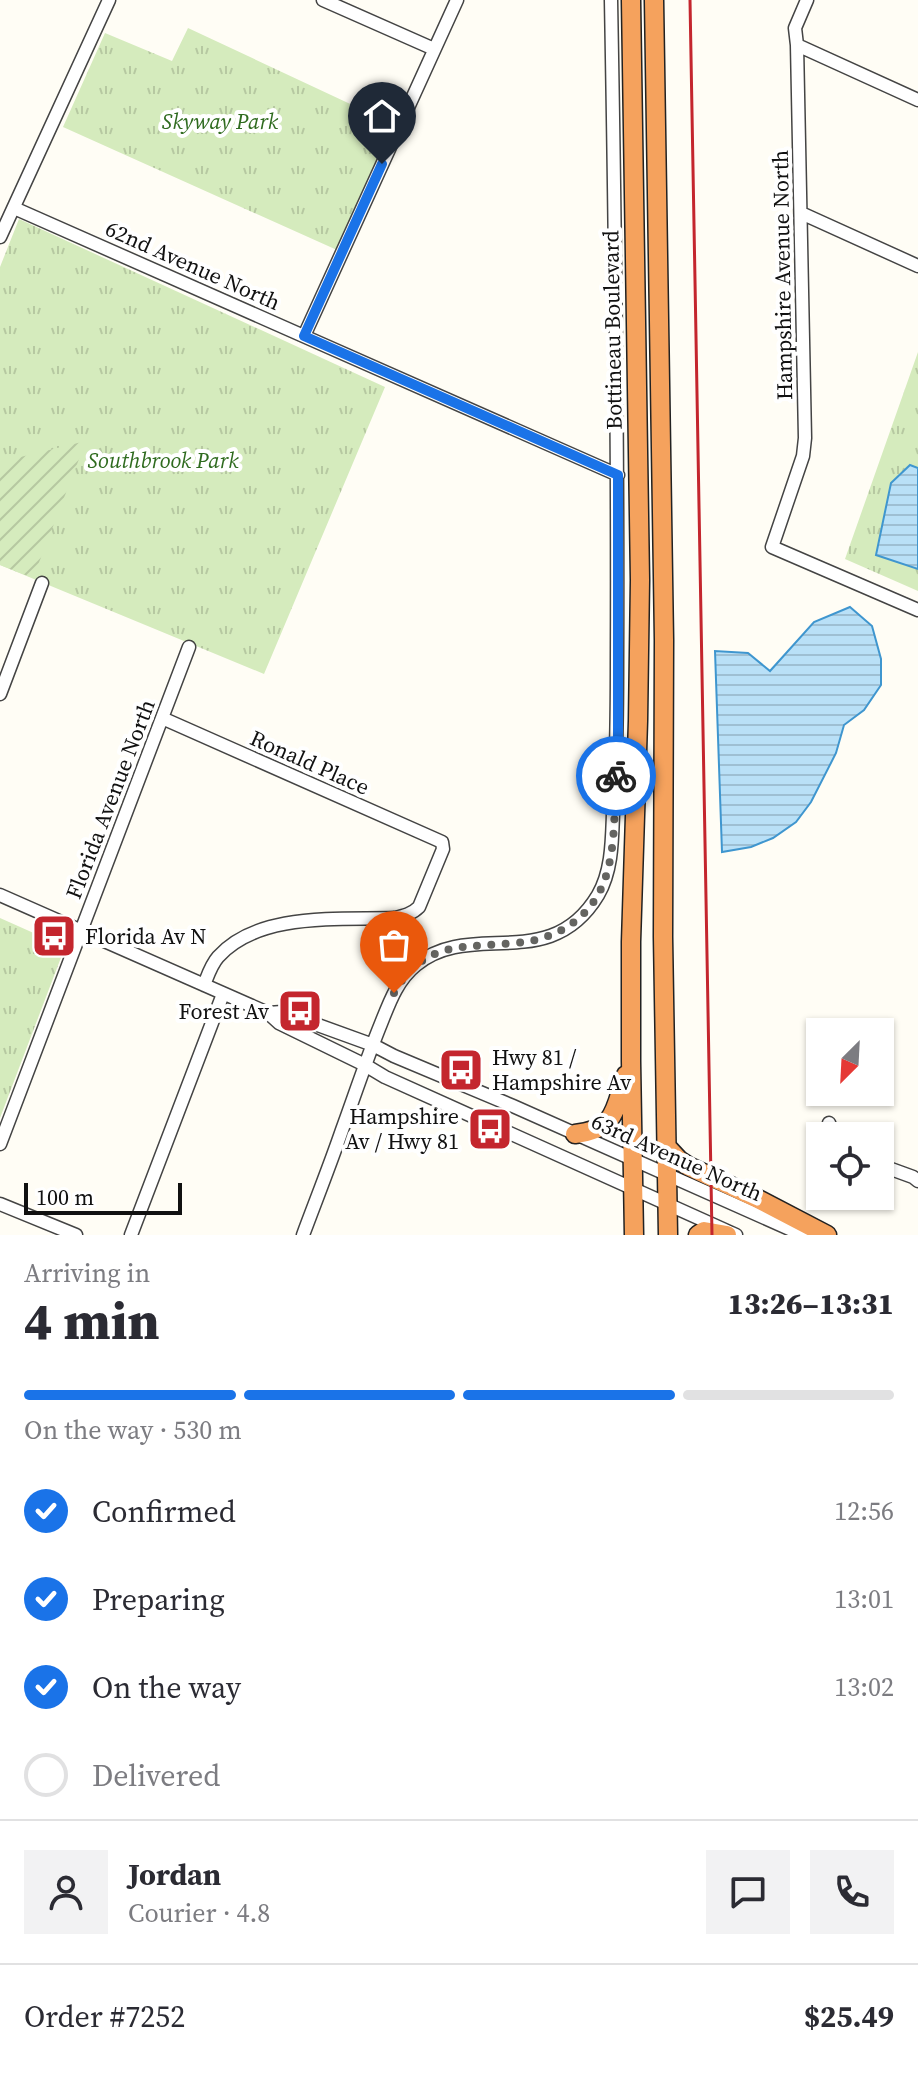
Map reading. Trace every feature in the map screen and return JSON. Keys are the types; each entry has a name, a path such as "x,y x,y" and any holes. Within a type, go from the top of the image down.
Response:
{"highway":[{"name":"Bottineau Boulevard","path":"631,0 640,580 631,942 634,1235"},
{"path":"654,0 664,656 663,937 668,1235"},
{"path":"575,1134 593,1132 610,1119 631,1061"},
{"path":"666,1146 688,1166 827,1235"},
{"path":"698,1235 704,1231 727,1235"}],"street":[{"path":"0,237 109,0"},
{"path":"323,0 434,49"},
{"path":"304,336 457,0"},
{"path":"303,1235 398,984 412,968 433,955 460,947 516,943 550,936 567,928 579,919 604,884 611,853 618,747 618,475 611,0"},
{"name":"Hampshire Avenue North","path":"807,0 795,28 805,438 803,456 772,547 918,610"},
{"path":"797,45 918,100"},
{"name":"62nd Avenue North","path":"14,208 618,475"},
{"path":"801,213 918,266"},
{"path":"0,694 42,583"},
{"name":"Florida Avenue North","path":"0,1144 189,647"},
{"name":"Ronald Place","path":"162,718 442,842 443,849 419,907 407,916 274,925 227,949 216,959 204,985"},
{"name":"63rd Avenue North","path":"0,895 268,1013 279,1023 399,1083 736,1235"},
{"path":"131,1235 223,994"},
{"name":"63rd Avenue North","path":"268,1013 282,1012 373,1045 803,1235"},
{"path":"894,1170 918,1181"},
{"path":"0,1204 76,1235"}],"green space":[{"name":"Skyway Park","path":"188,28 393,124 337,250 63,127 105,33 172,61"},
{"name":"Southbrook Park","path":"19,219 385,387 264,674 0,565 0,267"},
{"path":"918,352 918,591 845,559"},
{"path":"86,441 33,578 0,565 0,462"},
{"path":"0,918 65,947 0,1118"}],"water":[{"path":"910,465 918,468 918,569 876,555 891,483"},
{"path":"850,607 872,626 881,659 881,685 864,710 844,725 836,753 811,802 796,822 773,838 751,847 722,852 715,651 748,653 770,671 814,622"}],"railway":[{"path":"690,0 712,1235"}],"way so far":[{"path":"394,993 412,968 433,955 473,944 536,940 567,928 579,919 598,896 607,874 616,776"}],"place":[{"name":"Florida Av N","path":"54,936"},
{"name":"Forest Av","path":"300,1011"},
{"name":"Hwy 81 / Hampshire Av","path":"461,1070"},
{"name":"Hampshire Av / Hwy 81","path":"490,1129"}],"route":[{"path":"382,164 304,336 618,475 616,776"}]}
